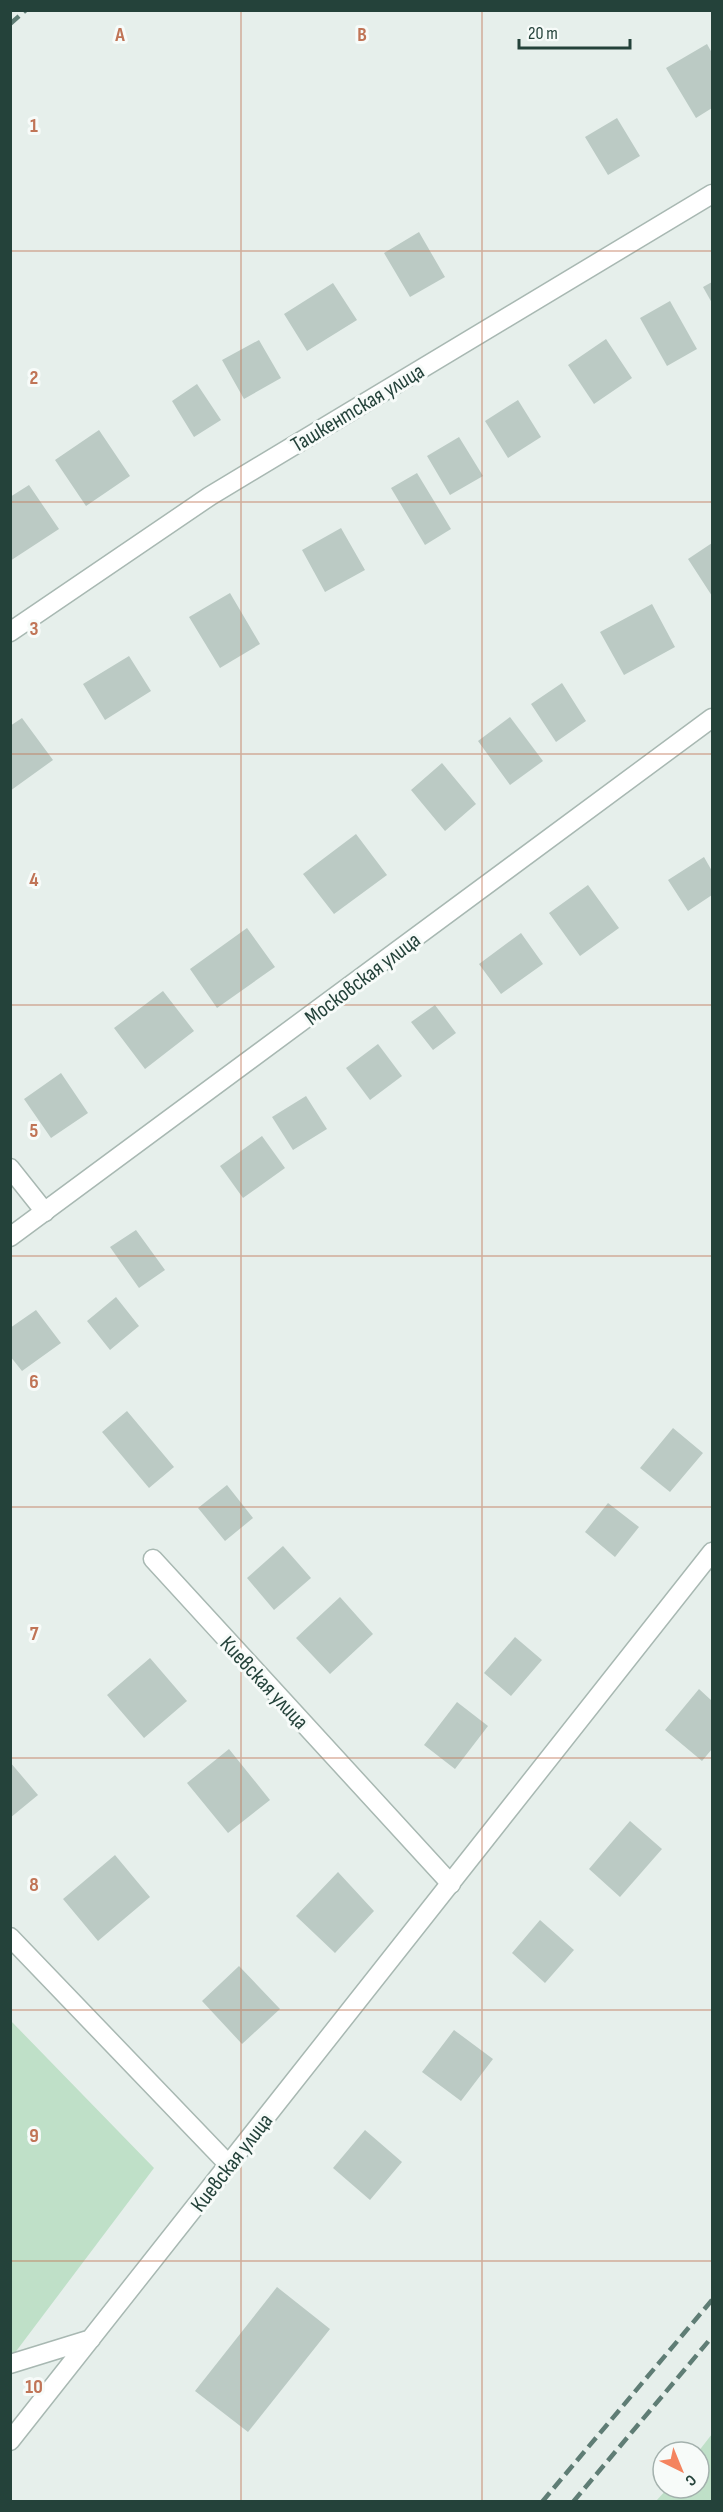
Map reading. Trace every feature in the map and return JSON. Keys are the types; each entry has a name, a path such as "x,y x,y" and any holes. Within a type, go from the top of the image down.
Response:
{"street":[{"name":"Ташкентская улица","path":"10,632 210,495 712,194"},
{"name":"Московская улица","path":"10,1237 712,718"},
{"path":"10,1168 45,1212"},
{"name":"Киевская улица","path":"10,2441 712,1552"},
{"name":"Киевская улица","path":"153,1559 451,1884"},
{"path":"10,1936 229,2165"},
{"path":"10,2364 91,2339"}],"green space":[{"path":"11,2021 154,2168 11,2358"},
{"path":"712,2434 712,2501 656,2501 711,2500 711,2440 707,2440"}],"building":[{"path":"707,44 712,53 712,108 696,118 666,68"},
{"path":"617,118 640,156 608,175 585,137"},
{"path":"419,232 445,277 410,297 384,253"},
{"path":"712,282 712,303 703,287"},
{"path":"333,283 357,320 307,351 284,314"},
{"path":"670,301 697,349 667,366 640,318"},
{"path":"606,339 632,378 594,404 568,365"},
{"path":"259,340 281,378 244,399 222,360"},
{"path":"197,384 221,420 194,437 172,401"},
{"path":"518,400 541,437 508,458 485,421"},
{"path":"99,430 130,476 86,506 55,460"},
{"path":"459,437 483,476 450,495 427,456"},
{"path":"417,473 451,529 425,545 391,488"},
{"path":"29,485 59,529 10,561 10,497"},
{"path":"341,528 365,570 325,592 302,550"},
{"path":"712,543 712,596 688,559"},
{"path":"230,593 260,644 220,668 189,617"},
{"path":"652,604 675,647 624,675 600,632"},
{"path":"129,656 151,691 105,720 83,684"},
{"path":"562,683 586,721 556,742 531,704"},
{"path":"510,717 543,761 510,785 478,741"},
{"path":"22,718 53,760 10,791 10,726"},
{"path":"442,763 476,804 445,831 411,790"},
{"path":"356,834 387,875 334,914 303,874"},
{"path":"704,857 712,871 712,895 688,911 668,880"},
{"path":"588,885 619,928 580,956 549,913"},
{"path":"247,928 275,967 217,1008 190,969"},
{"path":"521,933 543,964 501,994 479,964"},
{"path":"163,991 194,1031 145,1069 114,1028"},
{"path":"435,1005 456,1033 433,1050 411,1022"},
{"path":"378,1044 402,1076 370,1100 346,1068"},
{"path":"61,1073 88,1113 51,1138 24,1099"},
{"path":"306,1096 327,1129 293,1150 272,1117"},
{"path":"262,1136 285,1168 243,1198 220,1166"},
{"path":"136,1230 165,1270 139,1288 110,1247"},
{"path":"116,1297 139,1326 110,1350 87,1321"},
{"path":"36,1310 61,1343 22,1371 10,1356 10,1328"},
{"path":"127,1411 174,1467 149,1488 102,1432"},
{"path":"673,1428 703,1453 670,1492 640,1468"},
{"path":"227,1485 253,1518 225,1541 198,1508"},
{"path":"608,1503 639,1527 615,1557 585,1532"},
{"path":"283,1546 311,1578 274,1610 247,1578"},
{"path":"340,1597 373,1634 330,1674 296,1638"},
{"path":"515,1637 542,1660 511,1696 484,1673"},
{"path":"150,1658 187,1701 144,1738 107,1695"},
{"path":"699,1689 712,1701 712,1749 702,1761 665,1730"},
{"path":"457,1702 488,1726 455,1769 424,1745"},
{"path":"229,1749 270,1800 228,1833 187,1783"},
{"path":"10,1762 38,1795 10,1818"},
{"path":"630,1821 662,1849 620,1897 589,1869"},
{"path":"115,1855 150,1897 98,1941 63,1899"},
{"path":"338,1872 374,1911 335,1953 296,1916"},
{"path":"540,1920 574,1950 545,1983 512,1953"},
{"path":"239,1966 280,2009 242,2044 202,2001"},
{"path":"454,2030 493,2059 461,2101 422,2072"},
{"path":"365,2130 402,2162 370,2200 333,2168"},
{"path":"277,2287 330,2329 248,2432 195,2391"}],"railway":[{"path":"10,24 26,10"},
{"path":"542,2502 712,2300"},
{"path":"573,2502 712,2337"}]}
